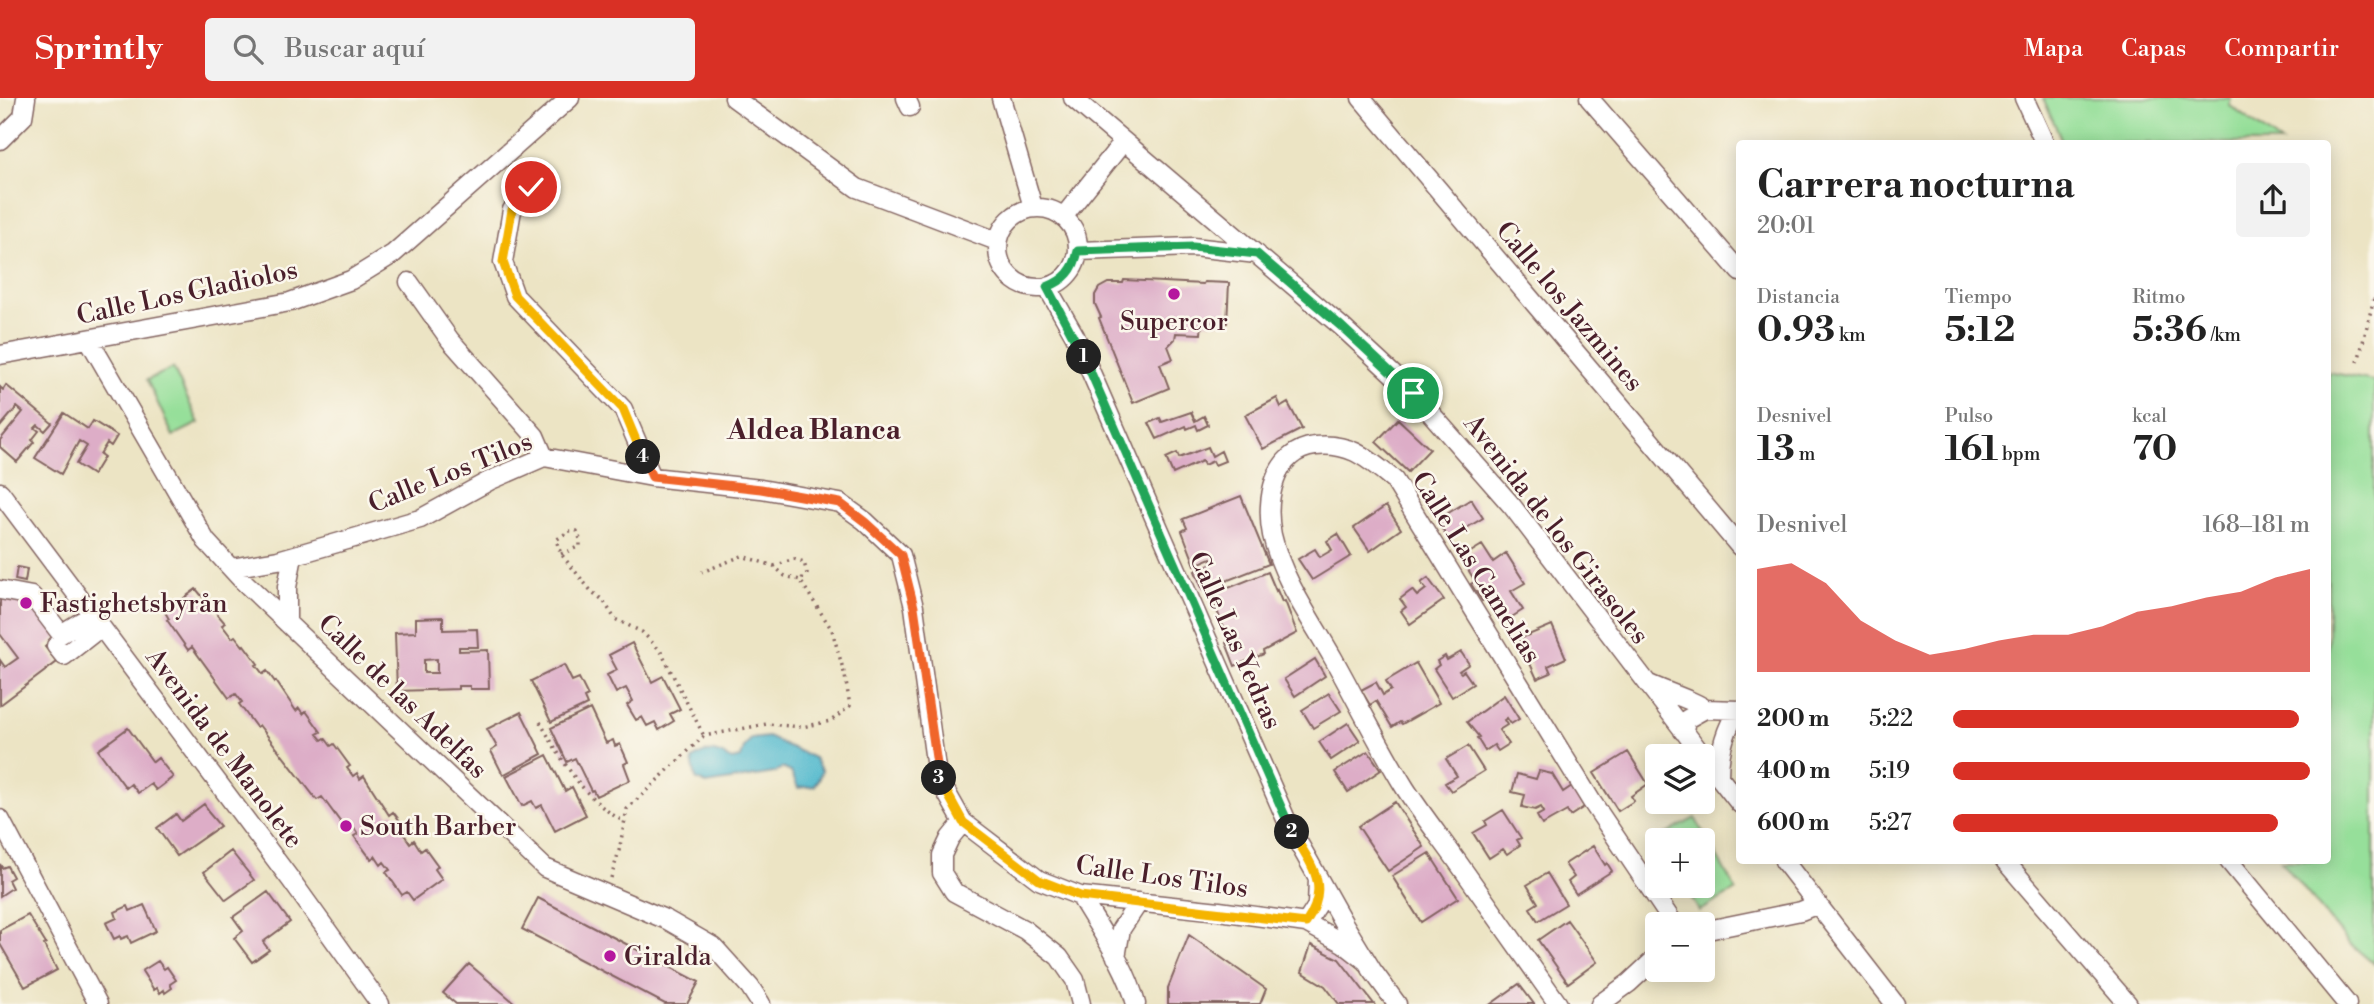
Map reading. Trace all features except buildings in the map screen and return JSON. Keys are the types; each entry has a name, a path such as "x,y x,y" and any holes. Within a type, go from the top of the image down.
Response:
{"street":[{"path":"0,140 23,117 26,98"},
{"name":"Calle Los Gladiolos","path":"0,355 290,302 351,280 393,254 570,98"},
{"path":"734,98 857,188 998,241"},
{"path":"1001,98 1033,207"},
{"name":"Avenida de los Girasoles","path":"1073,98 1342,327 1413,393 1512,506 1693,744"},
{"name":"Calle los Jazmines","path":"1361,98 1736,542"},
{"path":"1589,98 1736,267"},
{"path":"2024,98 2043,140"},
{"path":"1064,216 1123,142"},
{"path":"531,187 512,210 503,262 515,296 623,409 652,477"},
{"path":"1033,207 1049,209 1064,216 1077,238 1078,251 1069,274 1059,283 1047,287 1031,288 1016,282 1004,271 998,256 998,241 1004,225 1016,213 1033,207"},
{"path":"1078,251 1193,247 1257,254"},
{"path":"409,282 450,340 535,436 544,457"},
{"name":"Calle Las Yedras","path":"1047,287 1075,336 1289,826 1366,961 1397,1004"},
{"name":"Calle de las Adelfas","path":"89,340 206,541 231,568 544,868 667,920 714,947 750,987 761,1004"},
{"name":"Calle Las Camelias","path":"1558,1004 1405,788 1291,583 1272,536 1269,510 1274,479 1281,466 1294,454 1310,447 1347,447 1394,480 1592,802 1666,912"},
{"name":"Calle Los Tilos","path":"231,568 293,556 420,519 489,481 544,457 652,477 761,489 840,503 901,555 914,607 937,776 963,822 1039,880 1080,896 1306,923 1343,943 1366,961"},
{"name":"Avenida de Manolete","path":"0,492 291,880 380,1004"},
{"path":"287,623 287,587 293,556"},
{"path":"0,590 32,596 61,635 97,621"},
{"path":"56,646 64,656 97,621"},
{"path":"1644,682 1681,699 1700,703 1706,709 1736,715"},
{"path":"1706,709 1687,719 1686,735 1701,741 1712,737 1736,715"},
{"path":"1718,776 1719,758 1736,715"},
{"name":"Avenida de los Girasoles","path":"1715,772 1736,799"},
{"path":"0,819 98,1004"},
{"path":"963,822 950,838 942,855 942,873 954,892 1025,930 1059,957 1075,980 1081,1004"},
{"path":"1786,864 1895,1004"},
{"path":"2008,864 2128,1004"},
{"path":"2231,864 2347,1004"},
{"path":"1306,923 1317,906 1318,878"},
{"path":"1080,896 1116,957 1133,990 1136,1004"},
{"path":"1116,957 1121,929 1139,902"},
{"path":"1715,929 1801,911 1818,904"},
{"path":"1600,1004 1645,968"}],"path":[{"path":"2358,362 2374,298"},
{"path":"561,554 580,546 577,531 569,531 556,540 561,554 592,592 603,600 615,619 642,632 660,650 704,736"},
{"path":"606,894 619,851 627,809 704,736 766,723 802,727 831,721 850,706 832,630 800,580 785,576 774,566 741,556 702,572"},
{"path":"774,566 794,559 804,562 807,574 800,580"},
{"path":"540,722 565,765 592,799 605,811 624,821"}],"green space":[{"path":"2043,98 2231,98 2229,105 2277,140 2062,140"},
{"path":"173,368 199,423 173,436 147,380"},
{"path":"2331,373 2374,381 2374,964 2347,941 2283,864 2331,864"},
{"path":"1695,818 1701,828 1677,828"},
{"path":"1715,853 1736,890 1699,911 1692,898 1715,898"}],"water":[{"path":"768,737 814,758 822,771 815,786 798,788 791,772 782,768 774,773 706,784 696,779 692,760 702,753 721,754 732,760 741,758 751,739"}],"place":[{"name":"Supercor","path":"1174,294"},
{"name":"Fastighetsbyrån","path":"26,603"},
{"name":"South Barber","path":"346,826"},
{"name":"Giralda","path":"610,956"}],"district":[{"name":"Aldea Blanca","path":"814,429"}],"route":[{"path":"531,187 512,210 503,262 515,296 623,409 652,477 761,489 840,503 901,555 914,607 937,776 963,822 1039,880 1080,896 1306,923 1317,906 1318,878 1289,826 1075,336 1047,287 1059,283 1069,274 1078,251 1193,247 1257,254 1413,393"}]}
